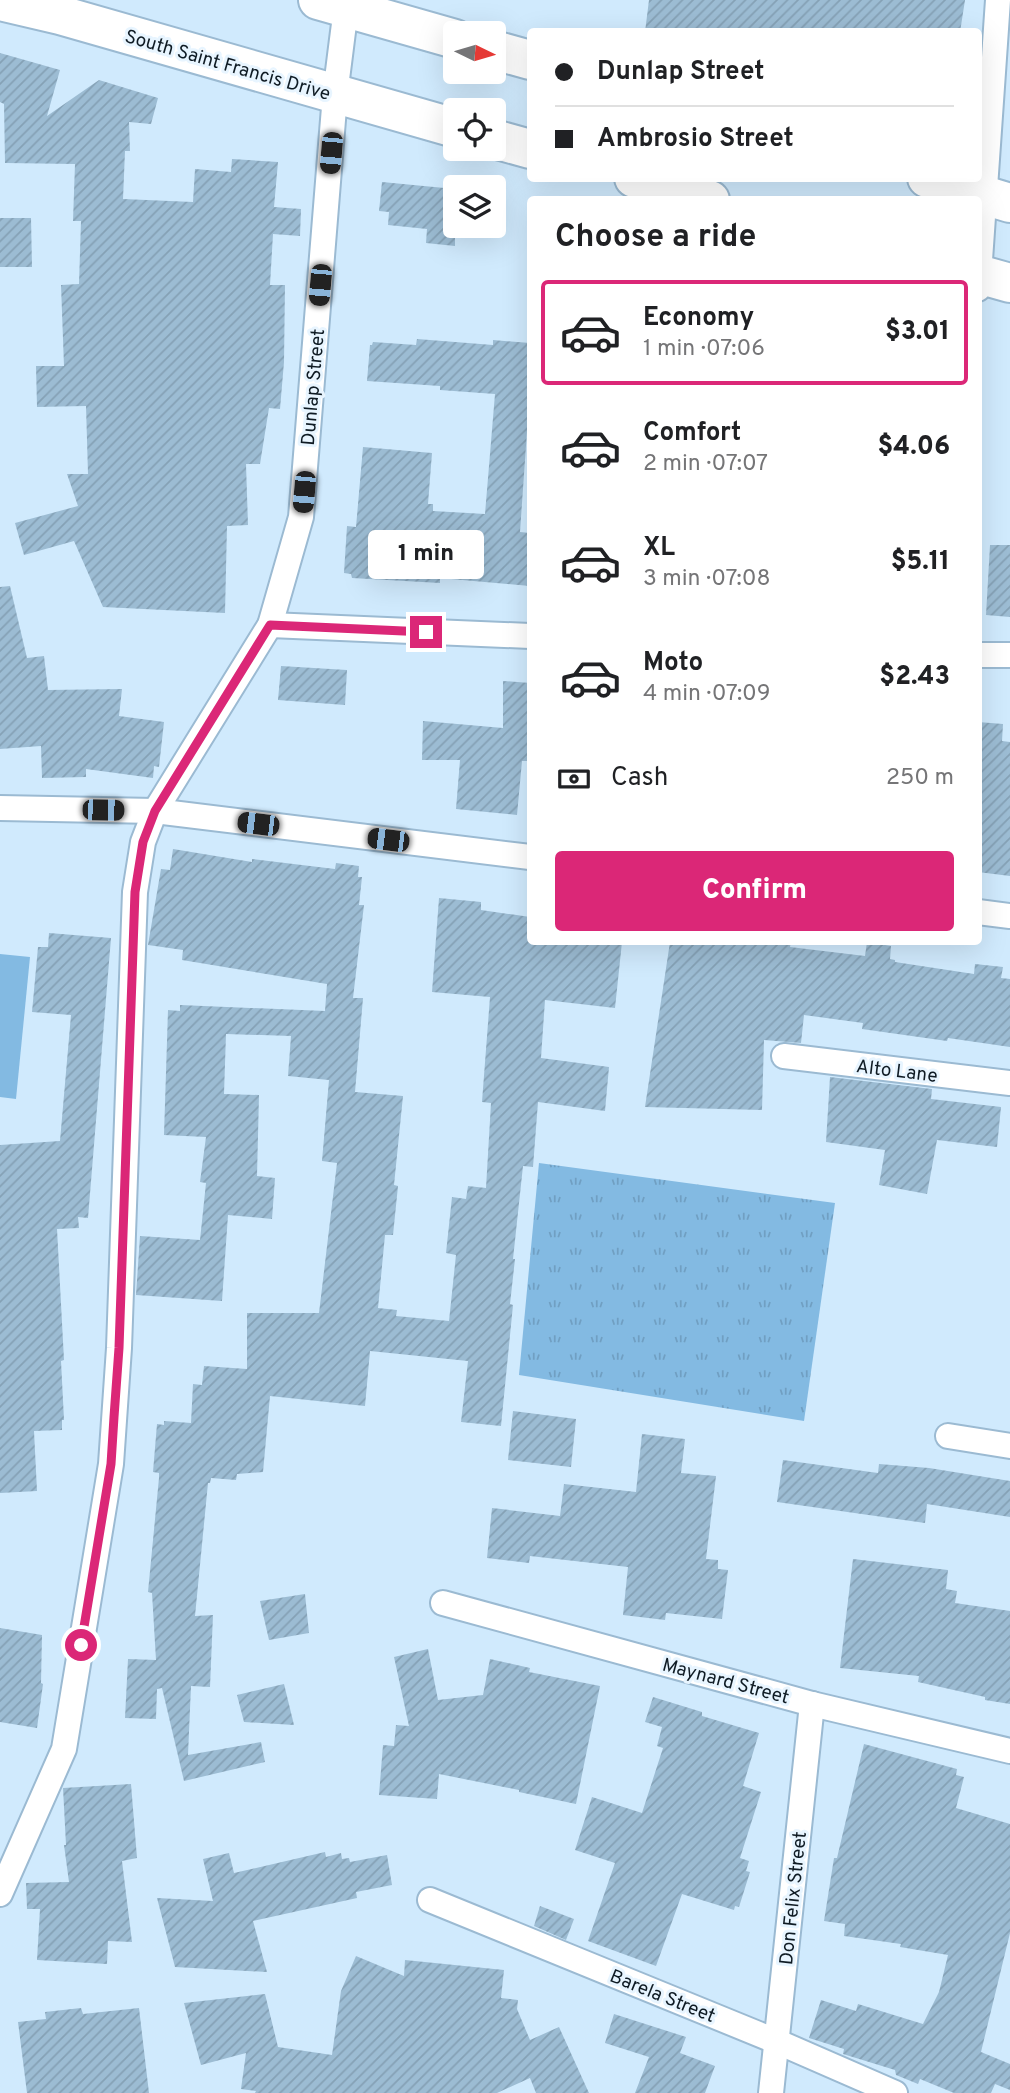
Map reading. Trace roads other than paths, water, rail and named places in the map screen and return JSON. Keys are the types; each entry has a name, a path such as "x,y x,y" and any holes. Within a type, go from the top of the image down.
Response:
{"highway":[{"name":"South Saint Francis Drive","path":"0,1 60,15 443,125"},
{"path":"337,3 443,35"},
{"path":"506,53 527,59"},
{"path":"506,142 527,148"},
{"path":"648,182 696,196"},
{"path":"940,182 997,199"}],"street":[{"path":"987,280 997,199 998,0"},
{"name":"Dunlap Street","path":"0,1894 64,1749 111,1464 119,1348 135,892 143,842 155,811 270,625 302,517 335,95 337,3"},
{"path":"270,625 527,636"},
{"path":"982,654 1010,655"},
{"path":"0,808 155,811 527,857"},
{"path":"982,912 1010,916"},
{"name":"Alto Lane","path":"784,1056 1010,1083"},
{"path":"948,1436 1010,1446"},
{"name":"Maynard Street","path":"443,1603 812,1704 1010,1751"},
{"name":"Don Felix Street","path":"771,2093 812,1704"},
{"name":"Barela Street","path":"430,1900 778,2042 894,2093"}]}
